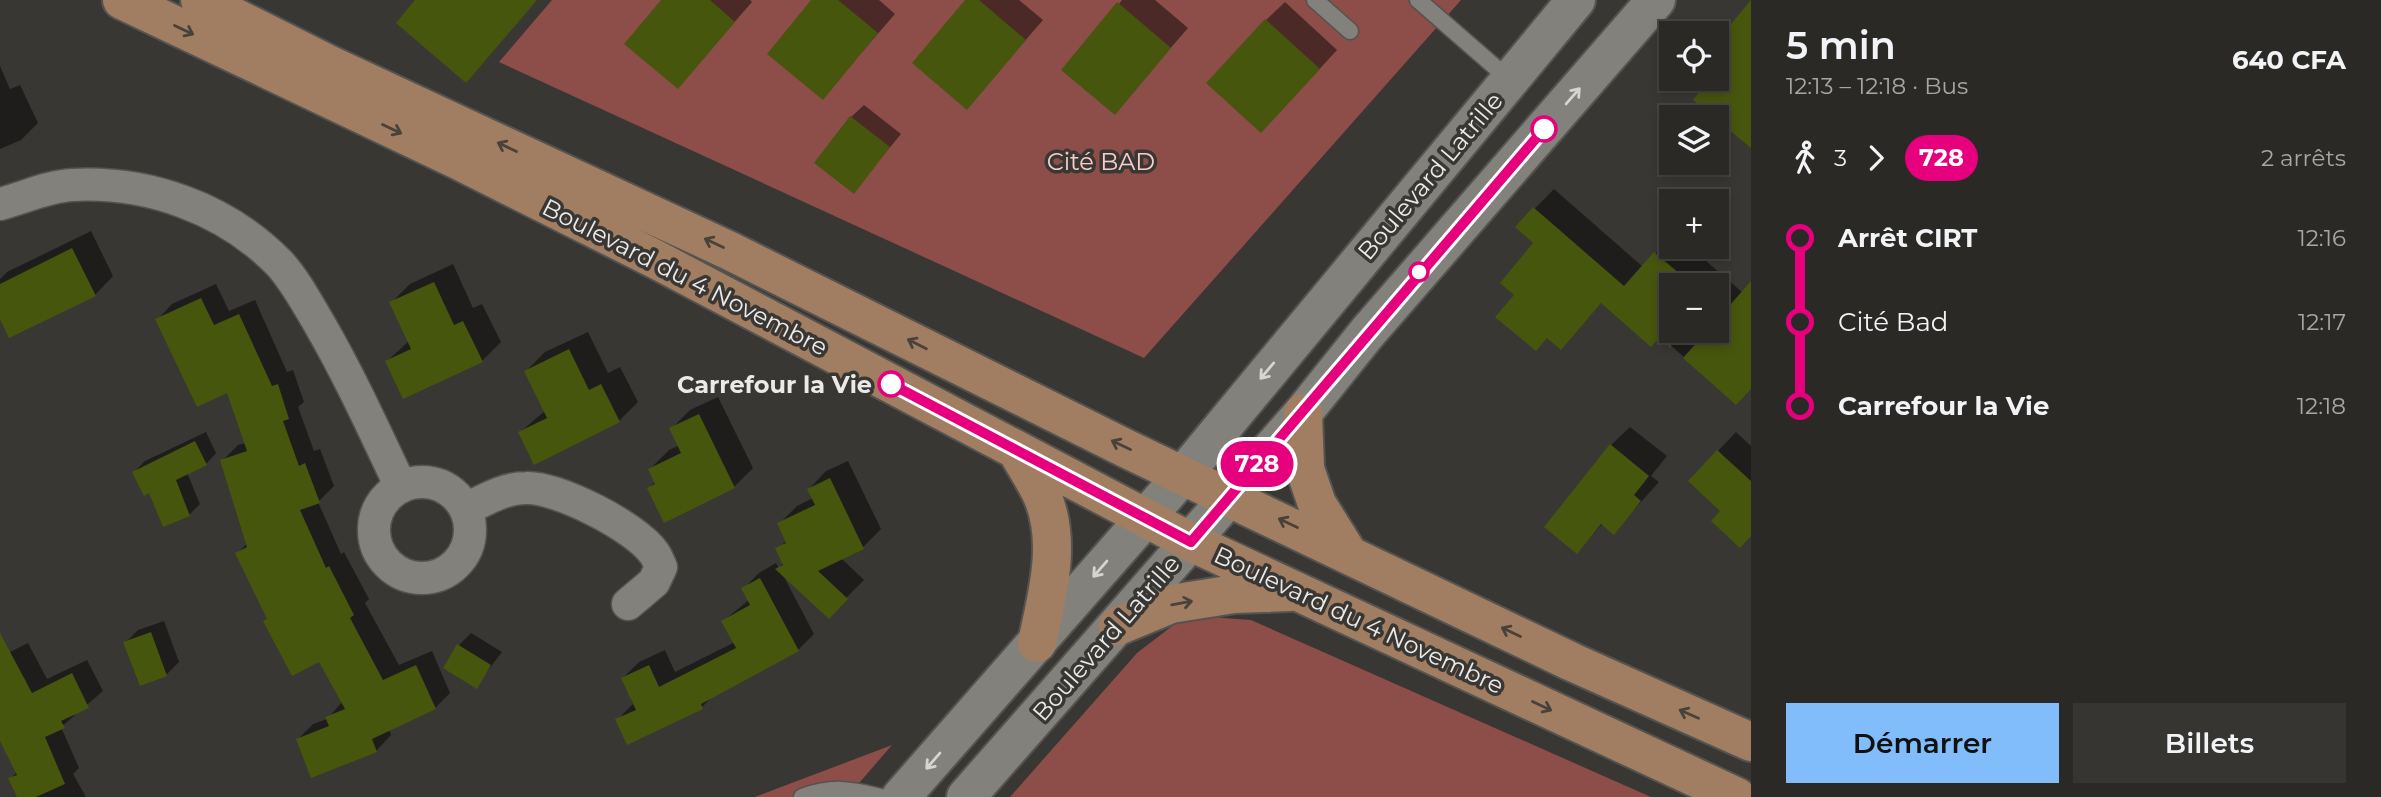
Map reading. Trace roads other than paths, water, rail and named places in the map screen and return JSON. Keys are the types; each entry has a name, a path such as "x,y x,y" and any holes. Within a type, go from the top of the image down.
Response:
{"main road":[{"name":"Boulevard du 4 Novembre","path":"122,0 508,185 657,260 1191,542 1737,797"},
{"name":"Boulevard du 4 Novembre","path":"200,0 330,65 730,251 1183,475 1572,662 1751,742"},
{"name":"Boulevard Latrille","path":"901,797 1183,475 1576,0"},
{"name":"Boulevard Latrille","path":"966,797 1303,413 1367,333 1656,0"},
{"path":"1327,300 1367,333"},
{"path":"1303,413 1309,481 1317,504 1347,552"},
{"path":"1017,451 1042,495 1052,527 1048,589 1037,643"},
{"path":"1118,626 1171,604 1234,594 1296,592"}],"street":[{"path":"0,204 70,185 136,187 189,203 238,228 280,265 310,308 347,372 401,486"},
{"path":"419,482 438,484 454,494 466,509 471,527 468,545 459,562 443,573 425,578 407,575 390,566 379,551 374,532 377,514 386,498 401,486 419,482"},
{"path":"466,509 499,493 527,488 557,494 593,510 628,531 654,552 661,568 654,582 628,604"}],"lane":[{"path":"1315,0 1350,31"},
{"path":"1418,0 1510,80"},
{"path":"802,797 823,789 845,788 881,797"}],"place":[{"name":"Carrefour la Vie","path":"891,384"}],"park label":[{"name":"Cité BAD","path":"1101,161"}]}
